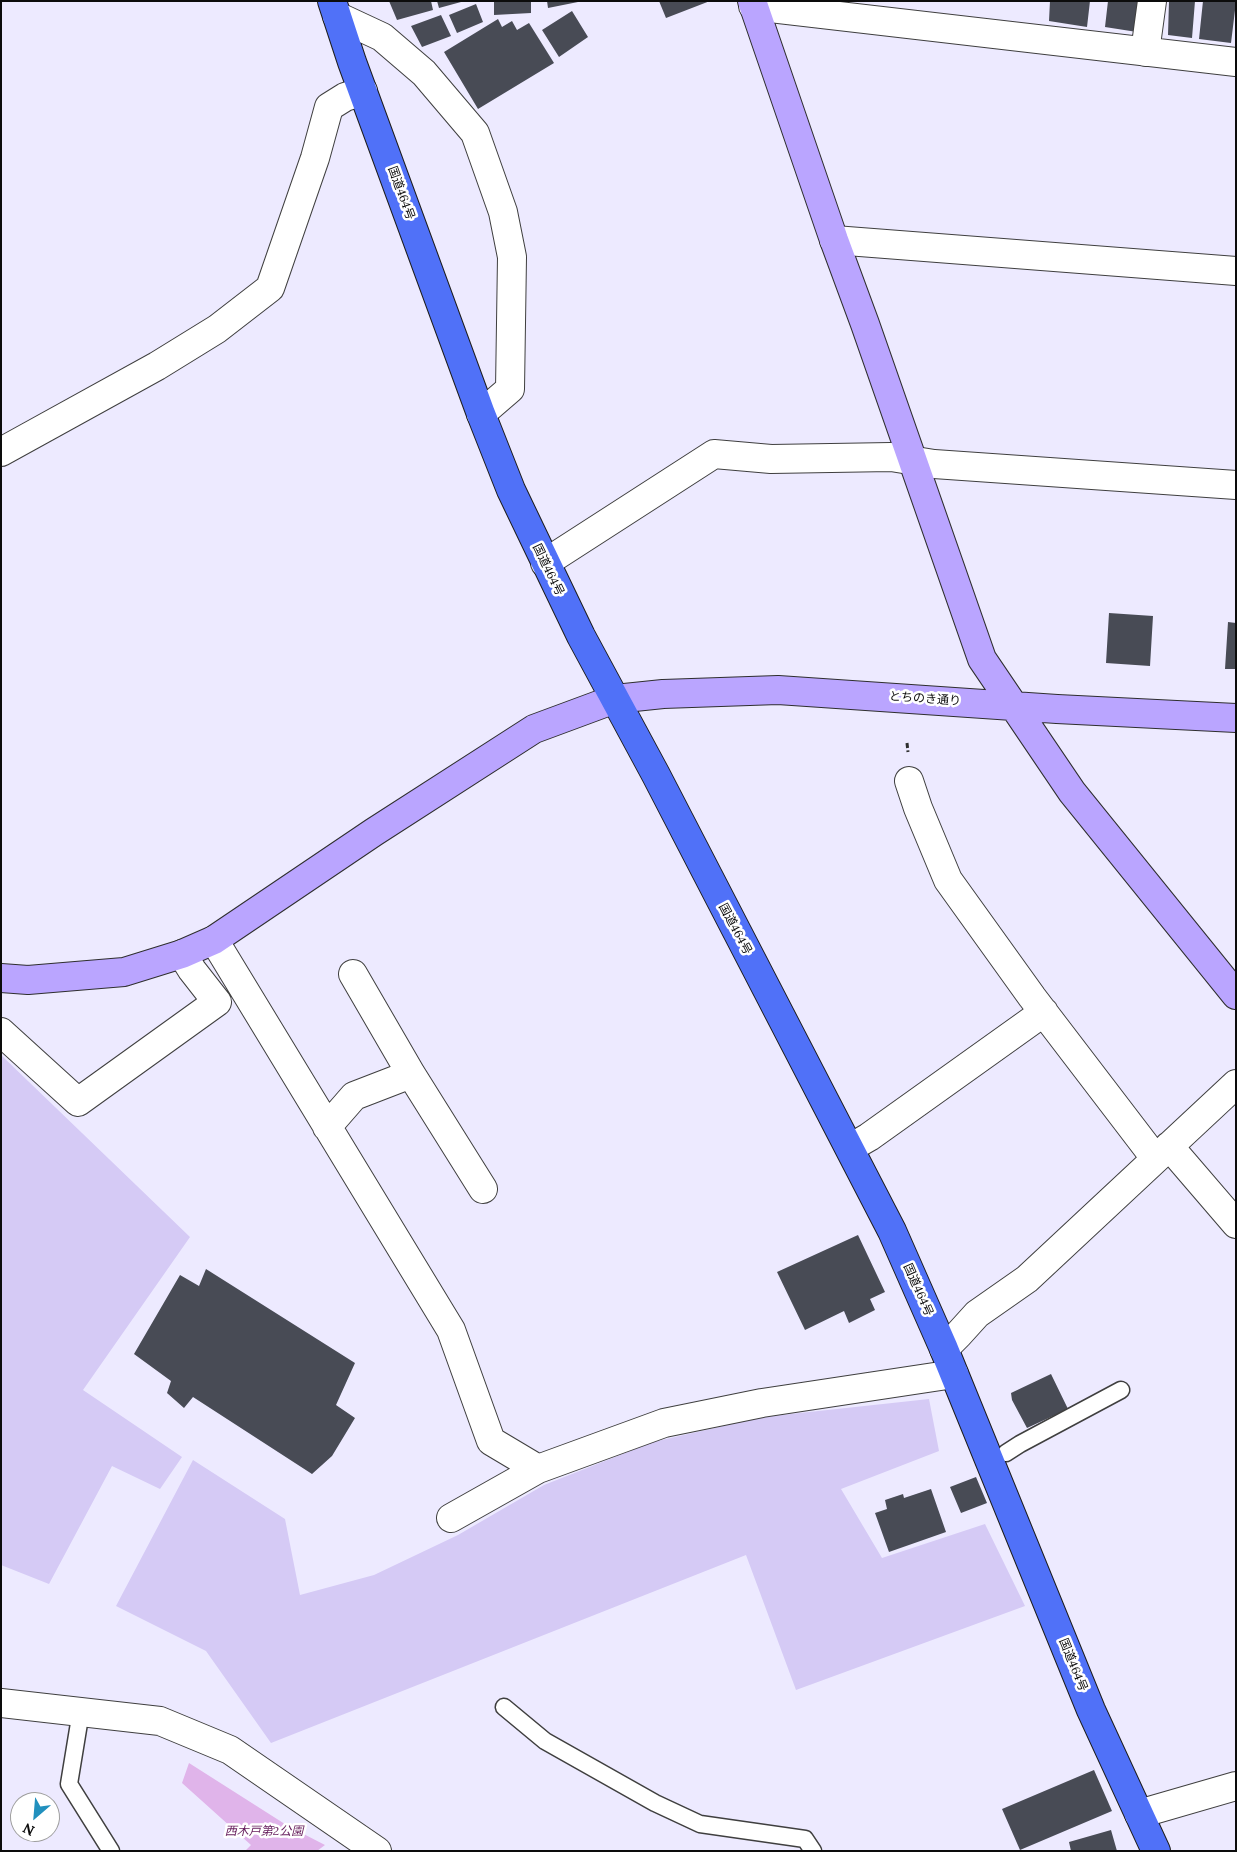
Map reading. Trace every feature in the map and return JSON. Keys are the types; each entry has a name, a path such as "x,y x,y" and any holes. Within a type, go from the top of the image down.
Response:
{"highway":[{"name":"国道464号","path":"334,8 481,414 511,490 581,636 892,1231 944,1349 1091,1710 1156,1851"}],"street":[{"path":"1145,52 1152,1"},
{"path":"1236,62 753,3 834,240 982,659 1072,792 1236,995"},
{"path":"334,8 382,37 424,73 475,133 503,212 512,257 510,389 481,414"},
{"path":"1,452 157,366 217,329 270,288 316,158 329,107 345,97 363,91"},
{"path":"834,240 1236,271"},
{"path":"545,563 714,454 771,459 891,457 934,464 1236,485"},
{"name":"とちのき通り","path":"1,978 28,980 124,972 182,954 214,940 374,832 534,729 615,699 663,694 778,690 1236,718"},
{"path":"910,781 918,808 948,880 1044,1012 1162,1152 1236,1224"},
{"path":"214,940 451,1330 491,1441 538,1469"},
{"path":"1,1032 78,1102 217,1002 182,954"},
{"path":"1,962 68,977"},
{"path":"353,974 411,1074 483,1189"},
{"path":"850,1148 870,1137 1044,1012"},
{"path":"327,1127 354,1096 411,1074"},
{"path":"944,1349 977,1314 1027,1279 1236,1084"},
{"path":"451,1518 538,1469 664,1423 762,1403 954,1374"},
{"path":"1,1704 160,1721 230,1750 377,1851"},
{"path":"1139,1814 1236,1786"}],"lane":[{"path":"1006,1453 1121,1390"},
{"path":"504,1706 544,1741 655,1803 700,1824 805,1839 813,1851"},
{"path":"80,1711 69,1784 112,1851"}],"shaded area":[{"path":"1,1055 190,1237 83,1390 182,1457 160,1489 112,1466 49,1584 1,1565"},
{"path":"929,1399 939,1451 841,1489 882,1558 985,1524 1025,1606 796,1690 746,1555 271,1743 206,1651 116,1606 193,1460 285,1519 300,1595 374,1575 458,1535 544,1485 653,1442 763,1417"}],"green space":[{"name":"西木戸第2公園","path":"189,1763 288,1826 325,1845 317,1851 245,1851 251,1845 182,1783"}],"building":[{"path":"389,1 431,1 433,10 397,20"},
{"path":"437,1 461,1 461,2 439,8"},
{"path":"494,1 531,1 531,13 494,15"},
{"path":"547,1 578,1 578,2 548,8"},
{"path":"659,1 710,1 666,18"},
{"path":"1050,1 1090,1 1087,27 1049,21"},
{"path":"1108,1 1141,1 1137,32 1105,27"},
{"path":"1169,1 1195,1 1192,38 1168,35"},
{"path":"1203,1 1236,2 1231,43 1199,39"},
{"path":"476,4 483,22 457,33 449,15"},
{"path":"572,11 588,37 559,57 542,30"},
{"path":"441,15 451,36 422,47 411,26"},
{"path":"498,19 502,27 512,21 517,30 529,23 554,63 478,109 444,52"},
{"path":"1109,613 1153,616 1150,666 1106,663"},
{"path":"1228,622 1236,623 1236,669 1225,669"},
{"path":"858,1235 885,1292 870,1299 875,1310 849,1323 844,1311 805,1330 777,1272"},
{"path":"206,1269 355,1363 336,1405 355,1418 332,1456 312,1474 193,1397 184,1408 167,1393 171,1381 134,1354 180,1275 199,1286"},
{"path":"1051,1374 1068,1409 1027,1428 1012,1400 1011,1393"},
{"path":"976,1477 987,1503 961,1513 950,1487"},
{"path":"931,1489 946,1532 889,1552 875,1513 887,1509 885,1500 903,1494 904,1498"},
{"path":"1094,1770 1112,1811 1020,1850 1002,1809"},
{"path":"1111,1830 1117,1851 1071,1851 1069,1842"}]}
